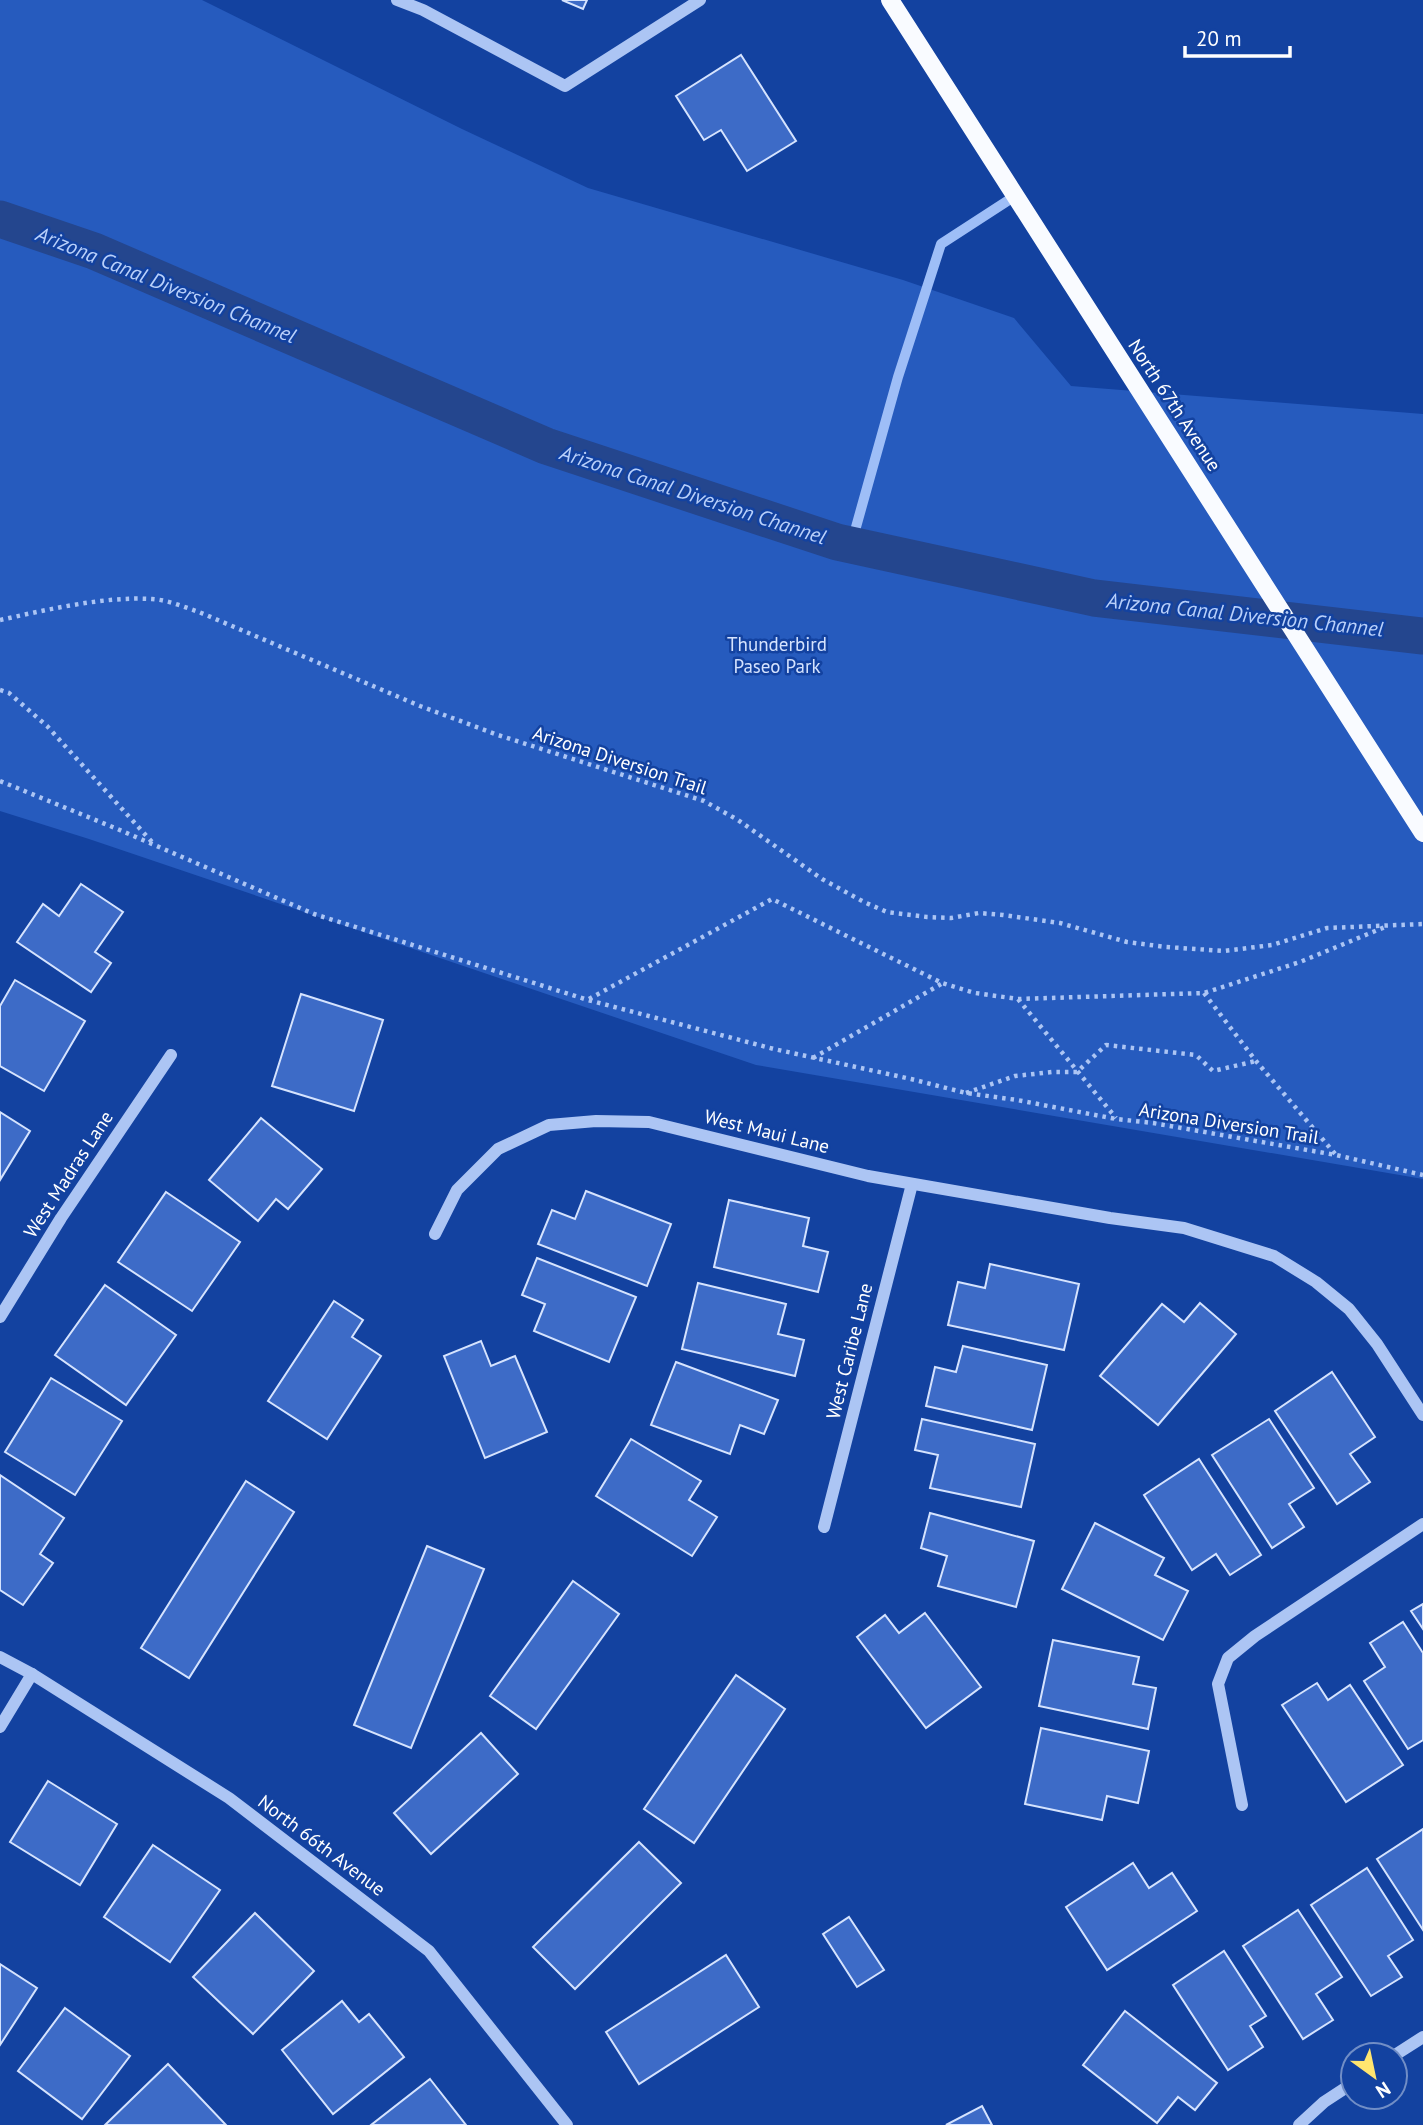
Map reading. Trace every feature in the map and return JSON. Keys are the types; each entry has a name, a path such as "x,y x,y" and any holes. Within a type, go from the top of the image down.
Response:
{"main road":[{"name":"North 67th Avenue","path":"890,0 1423,833"}],"street":[{"path":"397,0 423,10 565,86 700,0"},
{"name":"West Madras Lane","path":"0,1317 61,1218 171,1055"},
{"name":"West Maui Lane","path":"435,1234 457,1190 498,1149 549,1125 596,1121 649,1122 868,1176 1184,1228 1274,1256 1317,1282 1349,1309 1377,1344 1423,1415"},
{"name":"West Caribe Lane","path":"824,1527 912,1184"},
{"path":"1242,1805 1218,1684 1228,1658 1255,1636 1423,1524"},
{"name":"North 66th Avenue","path":"0,1657 32,1674 229,1798 429,1951 567,2125"},
{"path":"0,1727 32,1674"},
{"path":"1299,2125 1339,2092"}],"path":[{"name":"Arizona Diversion Trail","path":"0,620 123,599 154,599 172,603 420,706 498,735 704,801 738,820 822,879 887,912 951,918 979,913 1003,915 1060,923 1127,942 1224,951 1272,945 1326,928 1423,924"},
{"name":"Arizona Diversion Trail","path":"0,690 9,693 47,726 155,845"},
{"name":"Arizona Diversion Trail","path":"0,781 314,914 588,1000 774,1049 966,1093 1336,1155 1423,1175"},
{"name":"Arizona Diversion Trail","path":"588,1000 772,899 942,983 975,993 1018,999 1204,993 1300,962 1389,925"},
{"path":"813,1058 942,983"},
{"name":"Arizona Diversion Trail","path":"1204,993 1256,1061 1336,1155"},
{"name":"Arizona Diversion Trail","path":"1018,999 1116,1119"},
{"path":"966,1093 1015,1076 1077,1072 1106,1045 1196,1055 1213,1070 1256,1061"}],"green space":[{"name":"Thunderbird Paseo Park","path":"0,0 202,0 462,129 588,188 903,280 1014,318 1071,386 1423,414 1423,1179 756,1065 0,811"}],"building":[{"path":"562,0 587,0 583,9"},
{"path":"741,55 796,141 747,171 721,130 704,140 676,96"},
{"path":"81,884 123,912 95,952 111,963 91,992 17,942 43,904 59,916"},
{"path":"15,980 85,1021 44,1091 0,1066 0,1006"},
{"path":"301,994 383,1020 354,1111 272,1086"},
{"path":"0,1112 30,1131 0,1180"},
{"path":"261,1118 322,1169 288,1209 276,1199 258,1221 209,1180"},
{"path":"586,1191 671,1224 647,1286 538,1244 552,1210 575,1219"},
{"path":"166,1192 240,1242 192,1311 118,1262"},
{"path":"729,1200 809,1218 803,1246 828,1252 818,1292 714,1267"},
{"path":"537,1258 636,1297 609,1362 534,1331 545,1304 522,1295"},
{"path":"990,1264 1079,1284 1064,1350 948,1325 958,1282 985,1288"},
{"path":"698,1283 786,1304 778,1334 804,1340 795,1376 682,1349"},
{"path":"105,1285 176,1335 126,1405 55,1355"},
{"path":"334,1301 363,1320 352,1337 381,1356 327,1439 268,1401"},
{"path":"1200,1303 1236,1334 1158,1425 1100,1376 1162,1304 1184,1322"},
{"path":"481,1341 491,1366 515,1356 547,1432 485,1458 444,1356"},
{"path":"963,1346 1047,1365 1032,1430 926,1406 935,1367 956,1372"},
{"path":"676,1362 778,1400 764,1434 740,1425 730,1454 651,1425"},
{"path":"1332,1372 1375,1437 1350,1454 1370,1482 1337,1504 1275,1411"},
{"path":"51,1378 122,1421 75,1495 5,1452"},
{"path":"922,1419 1035,1444 1021,1507 930,1488 938,1455 915,1450"},
{"path":"1269,1419 1314,1488 1289,1504 1304,1527 1272,1548 1212,1455"},
{"path":"631,1439 701,1481 689,1500 717,1517 692,1556 596,1496"},
{"path":"1199,1459 1261,1555 1230,1575 1216,1554 1192,1570 1144,1495"},
{"path":"0,1475 64,1518 40,1554 53,1563 23,1605 0,1590"},
{"path":"246,1481 294,1512 189,1678 141,1648"},
{"path":"930,1513 1034,1541 1016,1607 938,1586 947,1556 921,1548"},
{"path":"1095,1523 1164,1558 1155,1575 1188,1591 1163,1640 1062,1589"},
{"path":"427,1546 484,1569 411,1748 354,1725"},
{"path":"573,1581 619,1614 536,1729 490,1696"},
{"path":"1423,1604 1423,1629 1411,1611"},
{"path":"925,1613 981,1687 926,1728 857,1637 885,1615 899,1633"},
{"path":"1403,1622 1423,1653 1423,1740 1408,1749 1364,1681 1385,1667 1370,1643"},
{"path":"1053,1640 1139,1657 1133,1684 1156,1688 1148,1729 1039,1706"},
{"path":"736,1675 785,1709 694,1843 644,1809"},
{"path":"1317,1683 1328,1700 1350,1685 1403,1765 1346,1802 1282,1705"},
{"path":"1041,1728 1149,1751 1138,1803 1107,1796 1102,1820 1025,1804"},
{"path":"481,1733 518,1774 431,1854 394,1813"},
{"path":"48,1781 117,1824 80,1885 10,1842"},
{"path":"1423,1829 1423,1930 1377,1859"},
{"path":"639,1842 681,1883 575,1989 533,1947"},
{"path":"153,1845 220,1890 170,1962 104,1917"},
{"path":"1133,1863 1149,1888 1172,1873 1197,1911 1107,1970 1066,1907"},
{"path":"1367,1868 1413,1940 1388,1956 1402,1977 1371,1996 1311,1905"},
{"path":"1298,1910 1342,1977 1316,1994 1333,2020 1303,2039 1243,1946"},
{"path":"255,1913 314,1971 253,2034 193,1977"},
{"path":"849,1917 884,1970 857,1987 823,1934"},
{"path":"1224,1951 1266,2016 1250,2026 1263,2047 1228,2070 1173,1985"},
{"path":"726,1955 759,2007 639,2084 606,2032"},
{"path":"0,1964 37,1988 0,2045"},
{"path":"342,2001 359,2022 369,2014 404,2057 333,2114 282,2050"},
{"path":"65,2008 130,2056 82,2119 18,2071"},
{"path":"1125,2011 1217,2083 1195,2110 1178,2097 1157,2123 1083,2065"},
{"path":"168,2064 226,2125 105,2125"},
{"path":"430,2079 466,2125 371,2125"},
{"path":"982,2106 992,2125 946,2125"}],"waterway":[{"path":"851,545 898,377 941,244 1015,196"},
{"name":"Arizona Canal Diversion Channel","path":"0,219 94,251 546,446 837,542 1094,598 1423,636"}]}
